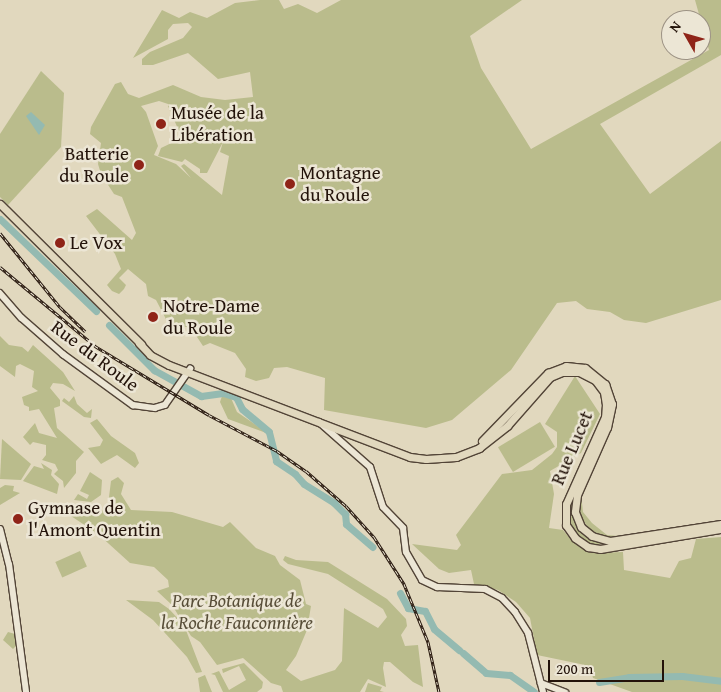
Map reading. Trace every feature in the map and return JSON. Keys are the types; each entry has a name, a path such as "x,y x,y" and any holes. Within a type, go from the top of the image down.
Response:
{"main road":[{"path":"0,204 52,256"},
{"path":"0,208 52,256"},
{"name":"Rue Lucet","path":"52,256 156,359 317,421 413,455 456,454 488,437 548,373 559,367 580,366 601,378 612,404 607,427 576,495 575,512 581,526 592,536 610,541 721,524"},
{"name":"Rue Lucet","path":"354,434 416,459 442,459 463,455 501,432 550,377 562,372 579,372 590,376 601,387 606,404 605,417 566,504 566,525 575,538 588,547 600,549 721,529"},
{"path":"317,421 372,470 383,507 403,528 406,552 422,580 437,587 485,589 502,598 515,612 528,633 543,692"},
{"path":"0,529 10,564 26,692"}],"street":[{"name":"Rue du Roule","path":"0,293 22,318 61,352 130,404 158,408 170,401 189,371"},
{"path":"541,683 565,692"}],"green space":[{"path":"260,0 279,0 284,9 298,4 317,13 341,0 522,0 470,36 481,68 531,149 691,60 711,60 711,10 698,10 695,0 721,0 721,55 600,124 650,194 721,141 721,300 646,323 624,320 610,312 587,309 576,301 557,303 511,370 452,420 426,428 324,410 325,378 287,367 274,368 269,378 256,381 245,377 246,369 235,353 210,343 203,346 191,328 168,323 156,300 148,296 146,284 128,269 119,278 126,285 124,289 119,294 112,291 107,285 121,269 115,254 86,216 97,209 132,240 136,233 122,197 114,194 101,174 98,164 101,143 90,134 91,127 115,84 121,82 128,94 139,98 173,85 201,97 225,100 253,97 250,72 218,79 188,53 153,65 142,65 142,59 150,52 183,38 192,27 188,23 173,24 168,30 168,39 133,58 162,10 179,18 190,12 207,18 235,3","holes":["159,101 171,105 168,106 182,138 161,148 158,156 182,162 185,159 200,169 200,173 207,173 223,142 220,152 229,156 222,195 184,164 181,166 191,178 176,164 154,155 158,146 146,112 141,106"]},
{"path":"41,71 64,93 61,147 8,205 0,197 0,134"},
{"path":"0,336 9,345 22,347 28,352 33,345 63,372 75,391 63,384 53,383 50,388 60,400 60,406 54,408 57,428 84,452 76,461 76,473 64,488 63,481 54,474 58,470 55,464 42,460 46,455 46,445 33,442 30,445 23,437 35,423 39,433 57,438 39,409 29,411 29,407 24,405 22,397 38,391 32,387 34,371 20,364 16,366 15,377 0,366"},
{"path":"575,376 600,414 581,453 550,471 554,494 549,528 563,530 572,541 591,553 623,552 624,570 670,578 679,561 691,558 696,539 721,537 721,692 632,692 593,678 590,666 537,655 530,618 516,602 498,590 474,584 471,570 449,573 439,569 412,544 457,550 461,545 456,535 502,474 532,470 552,454 557,447 557,432 545,424"},
{"path":"74,396 77,404 87,413 92,409 91,418 84,417 62,401 64,398 69,402"},
{"path":"222,396 231,398 237,412 269,434 228,419 220,402"},
{"path":"97,419 111,436 135,453 139,463 135,468 117,455 101,464 88,448 100,446 103,440 90,423"},
{"path":"540,422 555,447 513,472 498,447"},
{"path":"2,439 31,464 21,480 0,479"},
{"path":"41,463 52,470 51,475 59,484 57,494 23,481 34,466 44,469"},
{"path":"90,472 102,480 101,495 91,502 74,500 78,494 87,499 89,495 80,491"},
{"name":"Parc Botanique de la Roche Fauconnière","path":"118,477 124,483 121,494 131,510 172,512 223,527 230,522 256,548 275,556 280,565 300,580 306,604 311,606 307,630 296,656 286,670 301,681 335,670 342,661 344,608 378,628 387,617 383,609 328,574 288,564 283,560 285,556 296,560 328,562 387,599 406,619 407,626 401,635 405,646 418,645 423,687 413,682 390,662 384,662 383,668 386,687 368,679 360,692 283,692 281,686 271,683 243,658 217,665 200,642 191,636 172,605 157,591 169,587 168,580 154,567 130,563 98,534 68,514 68,510 72,507 85,514 102,511 108,505 111,481"},
{"path":"5,485 14,486 13,491 20,493 0,505 0,488"},
{"path":"574,494 572,515 578,528 593,541 613,544 591,544 576,535 568,522 569,505"},
{"path":"581,494 583,512 592,523 607,535 619,536 610,538 591,532 579,514"},
{"path":"80,551 87,567 62,578 55,562"},
{"path":"126,600 159,602 169,609 184,625 202,672 196,673 187,657 153,620"},
{"path":"8,632 15,634 16,646 13,649 3,640"},
{"path":"244,663 263,682 262,688 257,692 223,692 215,675 211,674 219,671 229,690 246,680 239,666 223,673 222,669"},
{"path":"205,675 212,692 200,692 198,678"},
{"path":"368,683 382,687 380,691 384,692 365,692"}],"water":[{"path":"31,112 45,125 39,135 26,116"}],"waterway":[{"path":"0,219 96,311"},
{"path":"109,325 154,370 201,396 223,393 236,397 242,409 269,432 276,461 295,474 304,484 334,503 345,514 346,524 372,547"},
{"path":"400,593 408,608 425,611 434,629 459,650"},
{"path":"463,653 486,673 510,675 534,692"},
{"path":"599,682 629,677 682,676 721,681"}],"railway":[{"path":"0,233 60,307 85,331"},
{"path":"0,267 95,346 209,415 277,451 306,471 346,506 374,537 404,584 428,642 439,692"}],"place":[{"name":"Musée de la Libération","path":"161,124"},
{"name":"Batterie du Roule","path":"139,165"},
{"name":"Montagne du Roule","path":"290,184"},
{"name":"Le Vox","path":"60,243"},
{"name":"Notre-Dame du Roule","path":"153,317"},
{"name":"Gymnase de l'Amont Quentin","path":"18,519"}]}
